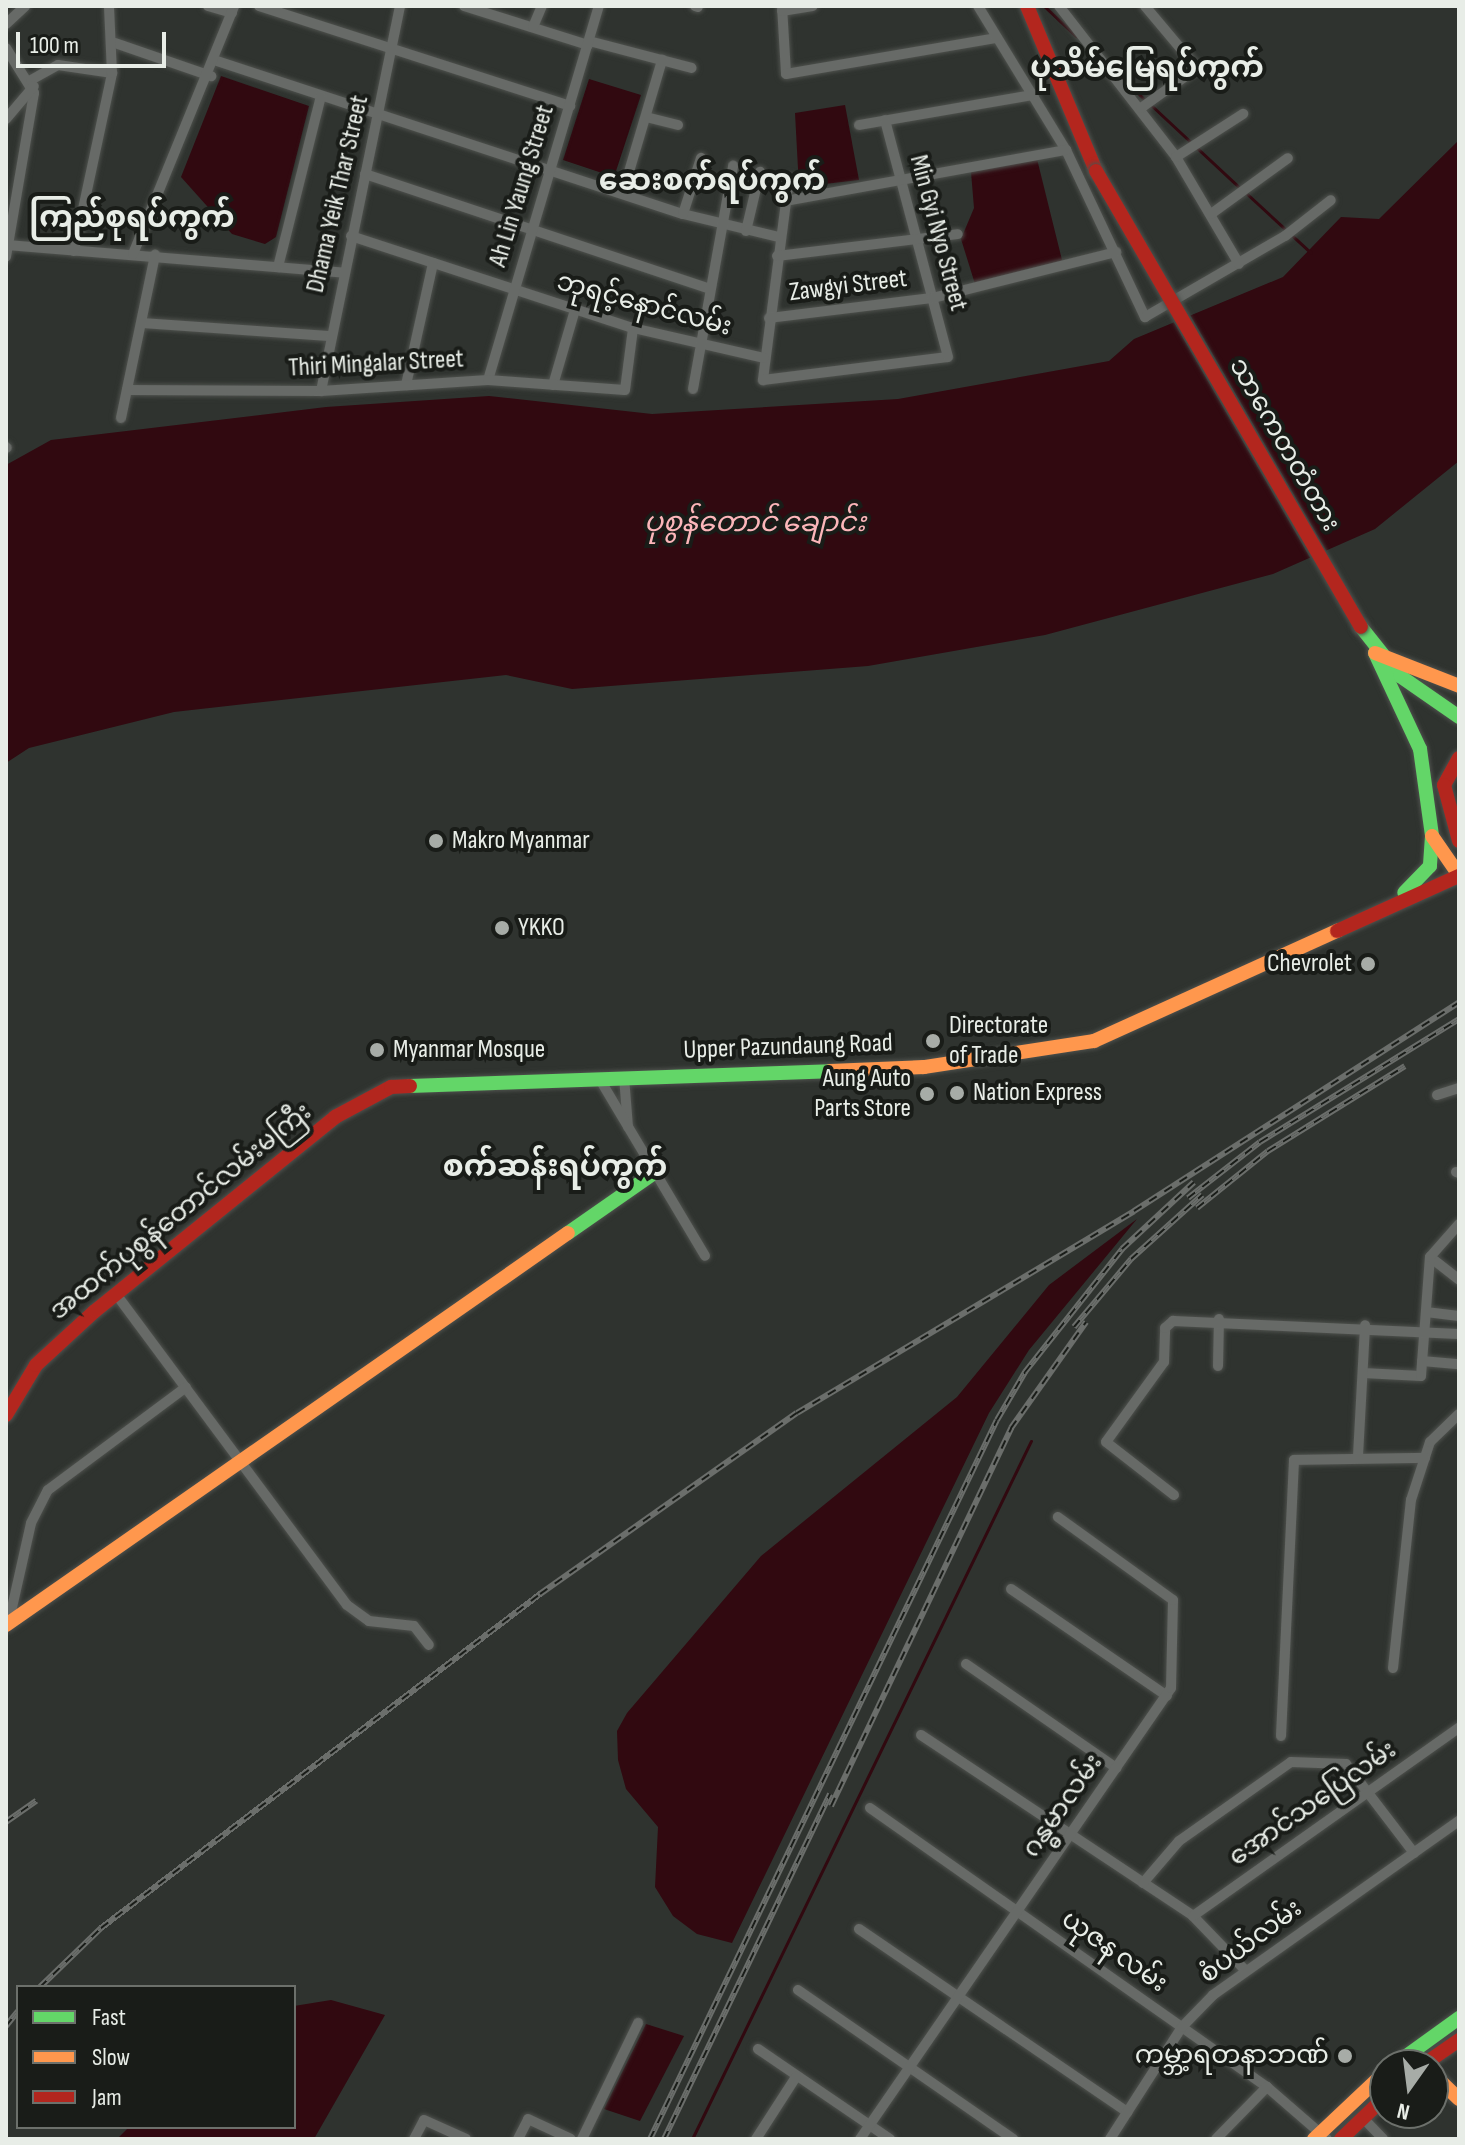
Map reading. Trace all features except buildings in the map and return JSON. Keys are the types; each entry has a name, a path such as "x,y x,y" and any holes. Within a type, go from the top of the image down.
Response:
{"main road":[{"name":"သာကေတတံတား","path":"1027,6 1096,171 1375,653 1459,717"},
{"path":"1375,653 1459,686"},
{"path":"1375,653 1420,749 1432,836 1430,866 1395,901"},
{"path":"1459,758 1444,785 1459,841"},
{"path":"1432,836 1459,875"},
{"name":"Upper Pazundaung Road","path":"416,1083 924,1067 1055,1051 1094,1041 1395,901 1459,875"},
{"name":"အထက်ပုစွန်တောင်လမ်းမကြီး","path":"6,1415 36,1365 116,1294 335,1117 416,1083"},
{"path":"8,1623 651,1175"},
{"path":"1416,2049 1459,2018"},
{"path":"1320,2137 1369,2088"},
{"path":"1341,2139 1369,2112"}],"street":[{"path":"6,24 25,6"},
{"path":"74,251 112,73 115,43 109,6"},
{"path":"133,254 211,76 233,10 208,6"},
{"path":"259,6 570,106"},
{"name":"Dhama Yeik Thar Street","path":"321,391 329,336 400,6"},
{"path":"533,27 542,6"},
{"name":"Ah Lin Yaung Street","path":"488,380 599,6"},
{"path":"813,6 782,8 786,74 997,38"},
{"path":"978,6 1066,150 1148,318 1239,264 1331,200"},
{"path":"1059,6 1176,157 1239,264"},
{"path":"1141,108 1197,68 1145,6"},
{"path":"471,7 588,43 692,68"},
{"path":"115,43 211,76"},
{"path":"6,48 32,83 6,257"},
{"path":"623,192 662,60"},
{"path":"217,61 683,214 779,237"},
{"path":"6,119 32,83 58,65 112,73"},
{"path":"859,125 1033,95"},
{"path":"278,267 321,96"},
{"path":"1176,157 1243,114"},
{"path":"646,117 678,125"},
{"name":"Min Gyi Nyo Street","path":"764,358 763,380 948,357 885,120"},
{"path":"785,201 1066,150"},
{"path":"683,214 701,158"},
{"path":"1211,214 1288,158"},
{"path":"693,389 717,224 733,166"},
{"path":"746,231 760,172"},
{"path":"365,174 707,288"},
{"path":"764,358 789,179"},
{"path":"777,256 958,234"},
{"name":"ဘုရင့်နောင်လမ်း","path":"351,236 633,328 764,358"},
{"path":"7,245 343,273"},
{"name":"Zawgyi Street","path":"769,318 933,298 1116,252"},
{"path":"121,418 155,255"},
{"path":"406,385 433,263"},
{"path":"553,385 575,310"},
{"path":"142,323 329,336"},
{"name":"Thiri Mingalar Street","path":"127,390 321,391 488,380 626,389 633,328"},
{"path":"624,1077 629,1133"},
{"path":"599,1078 651,1175 705,1256"},
{"path":"1437,1095 1459,1088"},
{"path":"1363,1373 1419,1377 1430,1257 1459,1224"},
{"path":"1430,1257 1459,1280"},
{"path":"116,1294 347,1605 369,1621 414,1626 429,1645"},
{"path":"1426,1312 1459,1316"},
{"path":"1174,1495 1106,1442 1164,1362 1169,1324 1182,1317 1365,1325 1459,1334"},
{"path":"1218,1366 1219,1319"},
{"path":"1358,1456 1365,1325"},
{"path":"1422,1361 1459,1364"},
{"path":"8,1623 31,1523 48,1490 186,1387"},
{"path":"1393,1668 1411,1500 1430,1442 1459,1414"},
{"path":"1281,1736 1294,1460 1358,1456 1425,1458"},
{"path":"1058,1517 1173,1600 1167,1696"},
{"path":"1011,1589 1167,1696"},
{"path":"966,1664 1116,1768"},
{"name":"ဂန္ဓမာလမ်း","path":"860,2139 1068,1834 1167,1696"},
{"name":"အောင်သပြေလမ်း","path":"1193,1916 1459,1728"},
{"path":"921,1735 1193,1916 1245,1970"},
{"path":"1143,1883 1168,1850 1278,1769 1318,1759 1346,1764 1414,1853"},
{"name":"ယုဇန လမ်း","path":"870,1808 1267,2087 1320,2137"},
{"name":"စံပယ်လမ်း","path":"1110,2139 1182,2027 1245,1970 1459,1821"},
{"path":"859,1929 1127,2112"},
{"path":"798,1990 1013,2139"},
{"path":"582,2139 638,2023"},
{"path":"758,2049 890,2139"},
{"path":"756,2139 796,2077"},
{"path":"1216,2139 1267,2087"},
{"path":"1363,2118 1383,2139"},
{"path":"518,2139 528,2119 571,2139"},
{"path":"414,2139 424,2120 466,2139"}],"water":[{"path":"221,76 309,106 276,237 265,244 232,234 181,177"},
{"path":"589,79 641,95 614,177 563,160"},
{"path":"845,105 859,180 799,187 795,113"},
{"name":"ပုစွန်တောင် ချောင်း","path":"1459,140 1459,461 1375,529 1273,574 1045,635 868,666 572,689 506,675 174,712 29,748 6,763 6,465 51,440 326,407 489,396 652,414 898,399 1109,361 1134,339 1283,277 1341,217 1379,219"},
{"path":"1037,159 1063,264 975,284 961,239 974,208 971,172"},
{"path":"1137,1219 1029,1350 989,1413 732,1943 697,1934 673,1916 655,1887 658,1827 626,1789 618,1760 617,1731 627,1713 761,1556 957,1397 1049,1285"},
{"path":"331,2000 385,2015 314,2139 117,2139 127,2129 296,2129 296,2006"},
{"path":"646,2024 684,2036 640,2121 604,2109"}],"pier":[{"path":"1189,313 1328,554 1312,561 1172,319"}],"waterway":[{"path":"1044,6 1076,36"},
{"path":"1117,73 1146,101"},
{"path":"1152,106 1240,188"},
{"path":"1246,193 1311,253"},
{"path":"692,2139 1031,1441"}],"railway":[{"path":"42,1985 101,1928 540,1594 797,1413 1134,1211 1459,1002"},
{"path":"1188,1198 1260,1142 1459,1019"},
{"path":"1197,1208 1268,1151 1405,1066"},
{"path":"650,2139 997,1420 1025,1372 1122,1249 1194,1182"},
{"path":"1074,1327 1131,1259 1202,1195"},
{"path":"831,1806 1011,1428 1086,1322"},
{"path":"664,2139 830,1794"},
{"path":"6,1822 36,1801"},
{"path":"6,2026 16,2014"}],"traffic: fast":[{"path":"1361,627 1400,676 1459,717"},
{"path":"1375,653 1420,749 1432,836 1430,866 1404,893"},
{"path":"410,1086 830,1071"},
{"path":"568,1233 651,1175"},
{"path":"1416,2049 1459,2018"}],"traffic: slow":[{"path":"1375,653 1459,686"},
{"path":"1432,836 1459,875"},
{"path":"830,1071 924,1067 1094,1041 1337,931"},
{"path":"6,1625 568,1233"},
{"path":"1314,2139 1369,2087"},
{"path":"1449,2089 1459,2099"}],"traffic: jam":[{"path":"1027,6 1096,171"},
{"path":"1096,171 1361,627"},
{"path":"1459,758 1444,785 1459,841"},
{"path":"1337,931 1459,876"},
{"path":"6,1415 36,1365 95,1311 335,1117 391,1087 410,1086"},
{"path":"1446,2049 1459,2040"},
{"path":"1341,2139 1369,2112"}],"place":[{"name":"Makro Myanmar","path":"436,841"},
{"name":"YKKO","path":"502,928"},
{"name":"Chevrolet","path":"1368,964"},
{"name":"Directorate of Trade","path":"933,1041"},
{"name":"Myanmar Mosque","path":"377,1050"},
{"name":"Nation Express","path":"957,1093"},
{"name":"Aung Auto Parts Store","path":"927,1094"},
{"name":"ကမ္ဘာ့ရတနာဘဏ်","path":"1345,2056"}],"district":[{"name":"ပုသိမ်မြေရပ်ကွက်","path":"1147,68"},
{"name":"ဆေးစက်ရပ်ကွက်","path":"712,181"},
{"name":"ကြည်စုရပ်ကွက်","path":"132,218"},
{"name":"စက်ဆန်းရပ်ကွက်","path":"555,1167"}]}
